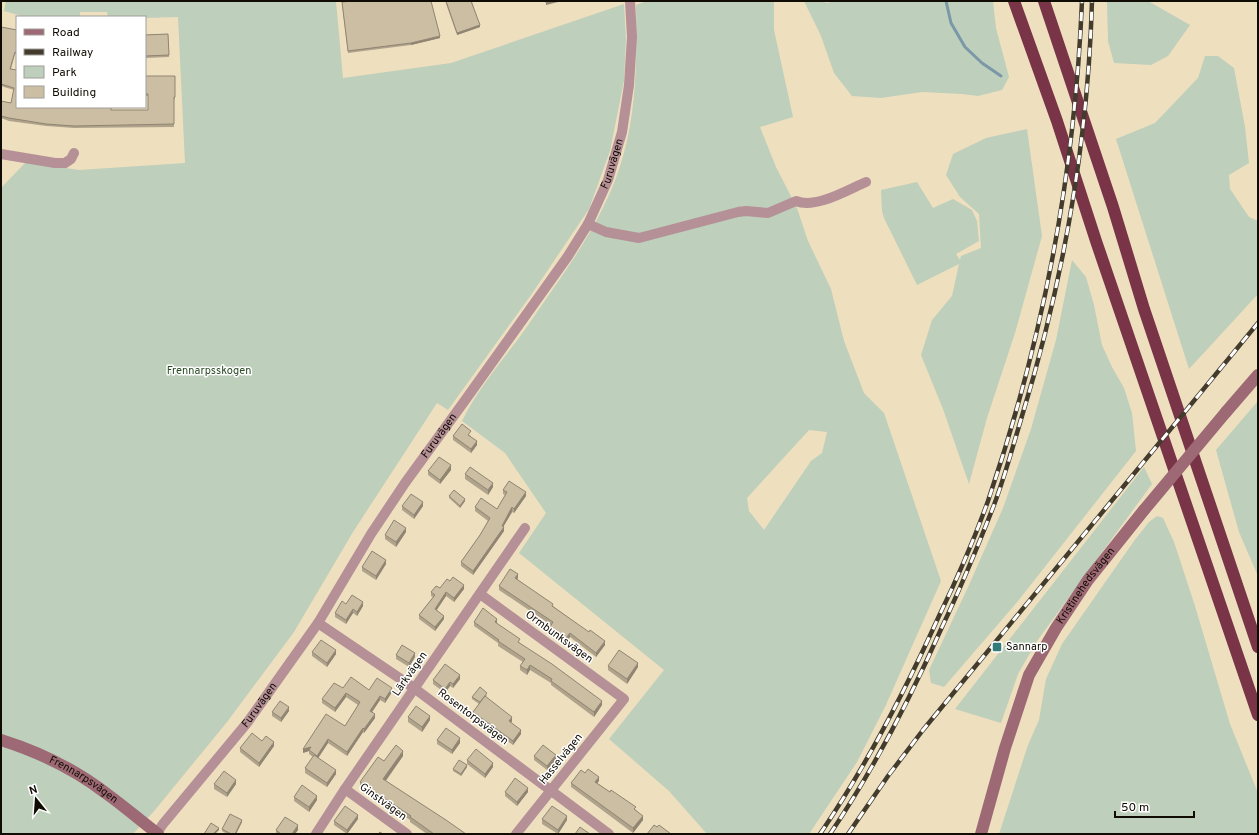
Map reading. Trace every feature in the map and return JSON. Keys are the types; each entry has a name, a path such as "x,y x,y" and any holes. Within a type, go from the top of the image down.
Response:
{"highway":[{"path":"1014,1 1057,121 1096,241 1258,715"},
{"path":"1044,1 1113,207 1144,309 1258,647"}],"street":[{"name":"Furuvägen","path":"157,834 163,824 247,723 318,623 371,534 405,482 568,256 588,224 608,180 622,132 629,86 632,37 630,1"},
{"path":"1,154 55,163 65,163 71,159 74,153"},
{"path":"588,224 606,232 639,238 738,212 746,211 768,213 796,201 802,203 823,200 866,182"},
{"name":"Kristinehedsvägen","path":"981,834 1005,748 1029,675 1056,628 1088,580 1144,510 1258,375"},
{"name":"Lärkvägen","path":"316,834 345,789 525,528"},
{"name":"Ormbunksvägen","path":"480,594 624,699"},
{"name":"Rosentorpsvägen","path":"318,623 414,688 609,834"},
{"name":"Hasselvägen","path":"516,834 624,699"},
{"name":"Frennarpsvägen","path":"1,740 23,747 65,766 107,793 157,834"},
{"name":"Ginstvägen","path":"345,789 407,834"}],"green space":[{"name":"Frennarpsskogen","path":"6,1 336,1 343,78 451,63 624,4 626,38 624,81 610,151 589,209 531,295 448,410 437,403 353,532 294,632 227,722 155,810 133,834 1,834 1,188 26,162 79,170 185,163 178,17 146,18 146,16 108,16 107,12 80,12 80,16 22,16 4,11"},
{"path":"647,1 774,1 774,30 793,117 760,127 776,167 797,208 808,241 831,289 844,341 864,393 884,413 941,581 885,707 857,762 809,834 707,834 669,791 609,739 664,670 519,553 546,513 505,453 462,421 475,397 524,331 574,257 597,219 616,178 623,157 632,114 636,71 636,5","holes":["809,430 827,432 822,453 811,461 764,530 749,511 747,498"]},
{"path":"804,1 823,1 826,3 837,1 993,1 996,28 1009,77 1002,90 978,96 922,92 881,98 852,96 834,73 821,36"},
{"path":"1107,1 1148,1 1190,25 1168,56 1151,65 1114,63 1108,41"},
{"path":"1205,56 1218,56 1234,68 1245,127 1249,163 1229,175 1230,189 1249,217 1258,221 1258,294 1189,369 1116,139 1155,123 1198,78"},
{"path":"1027,129 1042,236 1015,333 987,418 969,484 943,409 921,355 932,320 952,296 959,264 917,285 884,218 882,211 881,190 917,182 933,208 953,199 972,210 977,221 979,241 956,254 960,260 961,256 981,248 979,214 960,197 946,175 953,154 986,138"},
{"path":"1072,260 1086,277 1094,305 1102,345 1124,388 1132,413 1136,451 1018,601 944,687 931,683 929,670 1003,508 1031,429 1056,340"},
{"path":"1258,401 1258,576 1239,532 1216,450"},
{"path":"1144,467 1152,484 1037,641 1018,674 1001,723 955,709"},
{"path":"1157,516 1163,518 1174,542 1195,606 1230,724 1258,793 1258,834 999,834 1028,745 1039,720 1046,679 1062,644 1134,541 1149,522"}],"building":[{"path":"431,1 440,36 411,43 348,51 342,2"},
{"path":"446,1 471,1 480,25 457,33"},
{"path":"1,27 16,30 16,52 10,69 16,70 16,108 111,108 111,110 148,110 146,76 175,76 174,124 74,126 46,124 9,118 1,116 1,101 11,103 14,88 1,84"},
{"path":"168,34 169,55 146,56 146,35"},
{"path":"462,424 471,431 468,435 477,441 471,449 453,436"},
{"path":"439,457 451,465 440,480 428,471"},
{"path":"470,467 493,483 488,490 465,474"},
{"path":"509,481 526,492 514,509 512,507 502,526 504,527 473,571 461,562 490,518 475,507 481,498 497,509 507,492 503,490"},
{"path":"454,490 465,499 460,506 449,496"},
{"path":"411,494 423,502 414,515 402,506"},
{"path":"394,520 406,528 396,542 385,535"},
{"path":"372,551 386,560 376,576 362,567"},
{"path":"510,569 518,574 515,578 553,604 552,606 589,632 590,630 605,641 596,653 570,633 566,638 550,627 553,622 499,586"},
{"path":"453,577 464,585 454,598 446,592 435,609 444,616 435,627 419,615 435,595 431,592 436,586 440,588 447,579 450,581"},
{"path":"352,595 363,602 357,612 353,609 346,620 335,613 342,601 346,604"},
{"path":"483,608 497,619 495,622 520,639 518,642 552,664 602,701 594,712 551,681 552,679 530,665 527,670 520,666 525,659 498,641 499,640 474,622"},
{"path":"321,640 336,650 327,663 312,652"},
{"path":"402,645 415,653 409,663 396,655"},
{"path":"619,650 638,663 627,679 608,666"},
{"path":"445,664 460,675 453,684 450,682 445,689 433,680"},
{"path":"351,677 369,690 377,678 392,688 385,699 380,696 370,711 375,714 364,729 363,728 347,752 328,739 317,756 309,750 311,747 303,749 326,714 345,726 360,702 346,693 335,708 322,699 334,683 343,688"},
{"path":"480,687 487,693 480,702 472,697"},
{"path":"485,696 512,717 509,721 521,730 513,741 473,712"},
{"path":"280,701 289,707 281,718 272,712"},
{"path":"416,706 430,716 422,727 408,717"},
{"path":"446,728 460,738 452,750 437,740"},
{"path":"252,733 262,741 266,736 274,742 259,763 240,748"},
{"path":"396,745 403,751 383,779 466,834 434,834 410,817 411,816 360,782 378,757 384,761"},
{"path":"543,745 556,755 547,766 534,756"},
{"path":"476,749 493,763 485,774 467,760"},
{"path":"314,755 336,770 327,783 305,768"},
{"path":"459,760 467,765 461,774 453,769"},
{"path":"588,769 599,777 595,782 610,792 611,790 636,807 634,809 643,816 633,828 571,783 581,770 585,773"},
{"path":"224,771 236,780 227,793 214,784"},
{"path":"515,778 528,788 517,802 505,792"},
{"path":"302,785 317,796 309,807 294,797"},
{"path":"345,806 358,815 347,830 334,821"},
{"path":"552,806 567,816 558,830 542,819"},
{"path":"230,814 242,820 235,834 231,834 222,829"},
{"path":"285,817 298,825 292,834 281,834 276,830"},
{"path":"211,823 219,828 213,834 204,834"},
{"path":"654,825 657,827 659,825 671,834 647,834"},
{"path":"580,827 590,834 575,834"}],"waterway":[{"path":"946,1 951,23 965,47 982,63 1001,76"}],"railway":[{"path":"820,834 854,781 899,700 926,644 959,574 977,530 1008,440 1040,317 1064,191 1078,65 1082,1"},
{"path":"830,834 862,784 917,681 969,566 994,505 1005,472 1037,365 1050,314 1071,211 1085,106 1090,54 1092,1"},
{"path":"848,834 888,776 923,730 1258,323"}],"place":[{"name":"Sannarp","path":"997,647"}]}
